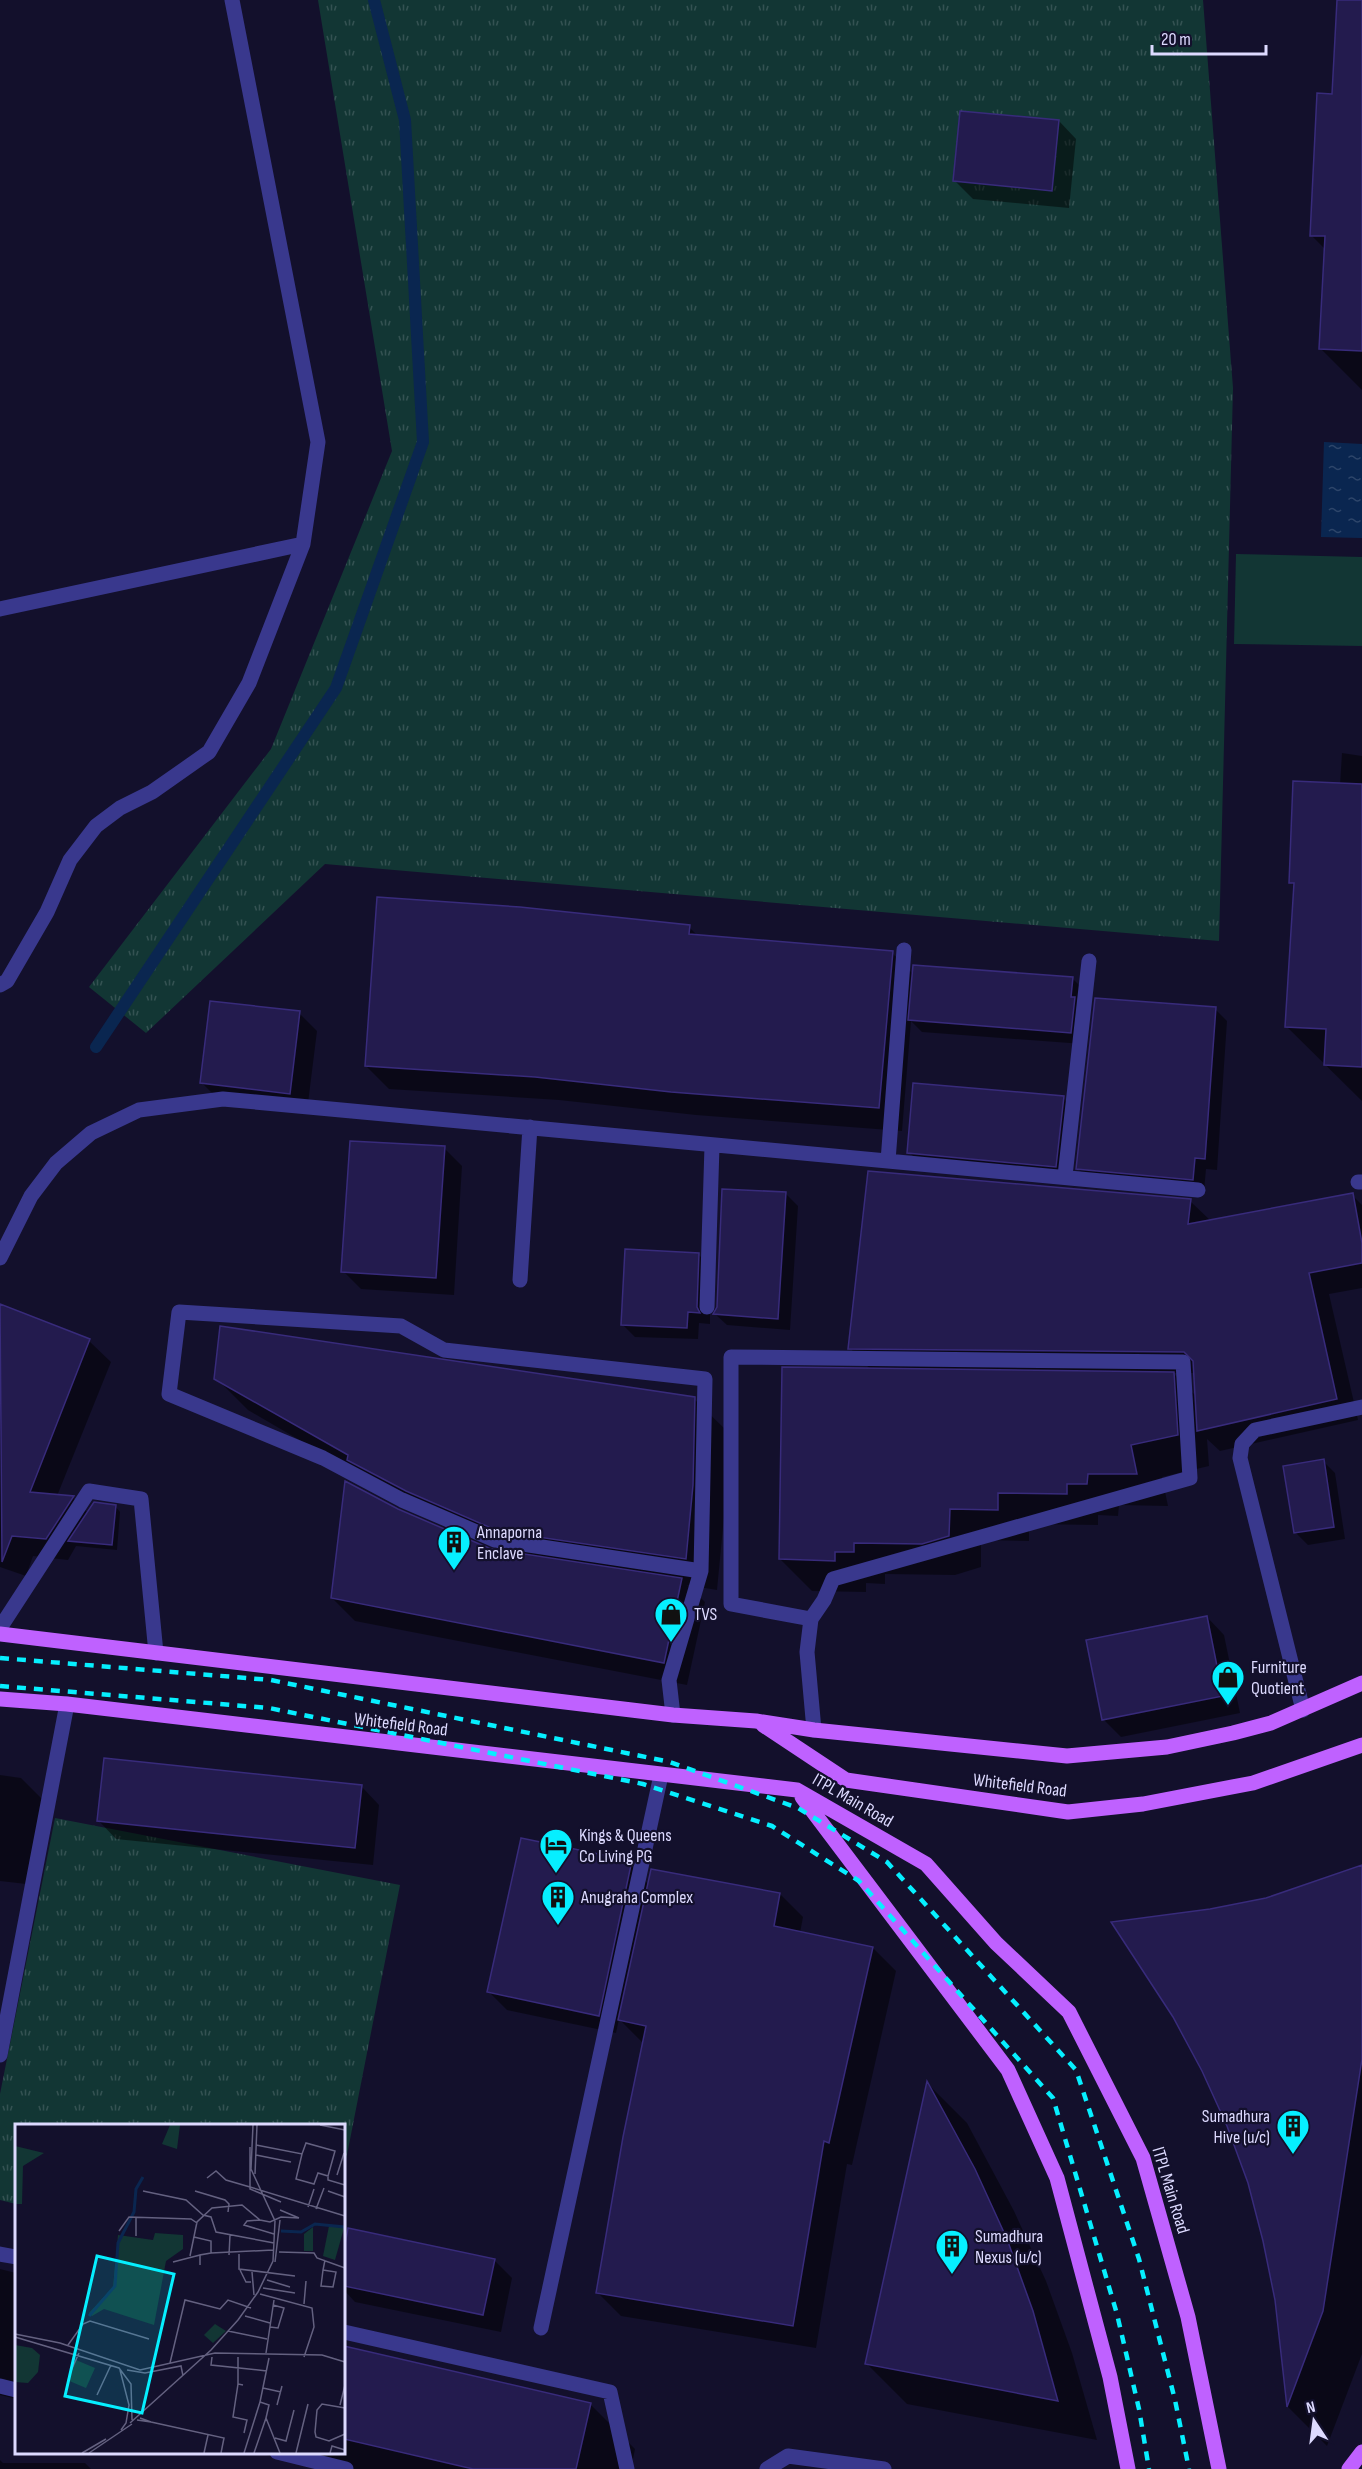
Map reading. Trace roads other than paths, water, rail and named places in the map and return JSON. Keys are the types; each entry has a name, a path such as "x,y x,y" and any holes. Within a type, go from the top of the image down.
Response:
{"main road":[{"name":"Whitefield Road","path":"0,1634 673,1715 756,1721 814,1730 1067,1756 1167,1747 1271,1723 1362,1683"},
{"name":"Whitefield Road","path":"0,1699 67,1704 797,1790"},
{"name":"Whitefield Road","path":"756,1721 846,1780 1068,1812 1143,1804 1253,1783 1362,1745"},
{"name":"ITPL Main Road","path":"797,1790 1008,2070 1057,2178 1110,2377 1128,2469"},
{"name":"ITPL Main Road","path":"797,1790 926,1864 996,1943 1069,2012 1143,2158 1188,2317 1219,2469"},
{"path":"1349,2469 1362,2452"}],"street":[{"path":"0,985 7,981 47,912 70,860 96,826 120,808 152,792 208,752 249,683 303,544 318,442 232,0"},
{"path":"0,609 303,544"},
{"path":"888,1161 904,950"},
{"path":"1065,1176 1089,961"},
{"path":"0,1258 30,1196 56,1163 91,1133 139,1110 224,1099 1198,1190"},
{"path":"520,1280 530,1127"},
{"path":"707,1308 712,1146"},
{"path":"673,1715 669,1680 701,1571 705,1379 444,1350 401,1326 179,1312 169,1394 323,1458 402,1500 495,1540 701,1571"},
{"path":"812,1619 731,1604 731,1357 1183,1362 1191,1478 832,1579 824,1600 812,1619 807,1652 814,1730"},
{"path":"1303,1710 1240,1458 1242,1444 1255,1430 1362,1407"},
{"path":"0,1628 89,1491 141,1499 156,1653"},
{"path":"0,2055 67,1704"},
{"path":"541,2328 661,1775"},
{"path":"0,2254 15,2258"},
{"path":"345,2332 610,2392 627,2469"},
{"path":"0,2386 15,2390"},
{"path":"285,2454 346,2469"},
{"path":"767,2469 788,2456 884,2469"}],"water":[{"path":"1324,442 1362,444 1362,538 1321,537"}],"waterway":[{"path":"96,1047 336,688 423,442 405,120 374,0"}],"railway":[{"path":"0,1658 271,1680 670,1762 798,1808 887,1862 1076,2070 1139,2259 1175,2400 1189,2469"},
{"path":"0,1686 269,1708 643,1784 772,1826 859,1881 1053,2098 1117,2314 1139,2409 1149,2469"}],"place":[{"name":"Annaporna Enclave","path":"454,1571"},
{"name":"TVS","path":"671,1643"},
{"name":"Furniture Quotient","path":"1228,1706"},
{"name":"Kings & Queens Co Living PG","path":"556,1874"},
{"name":"Anugraha Complex","path":"558,1926"},
{"name":"Sumadhura Hive (u/c)","path":"1293,2155"},
{"name":"Sumadhura Nexus (u/c)","path":"952,2275"}]}
